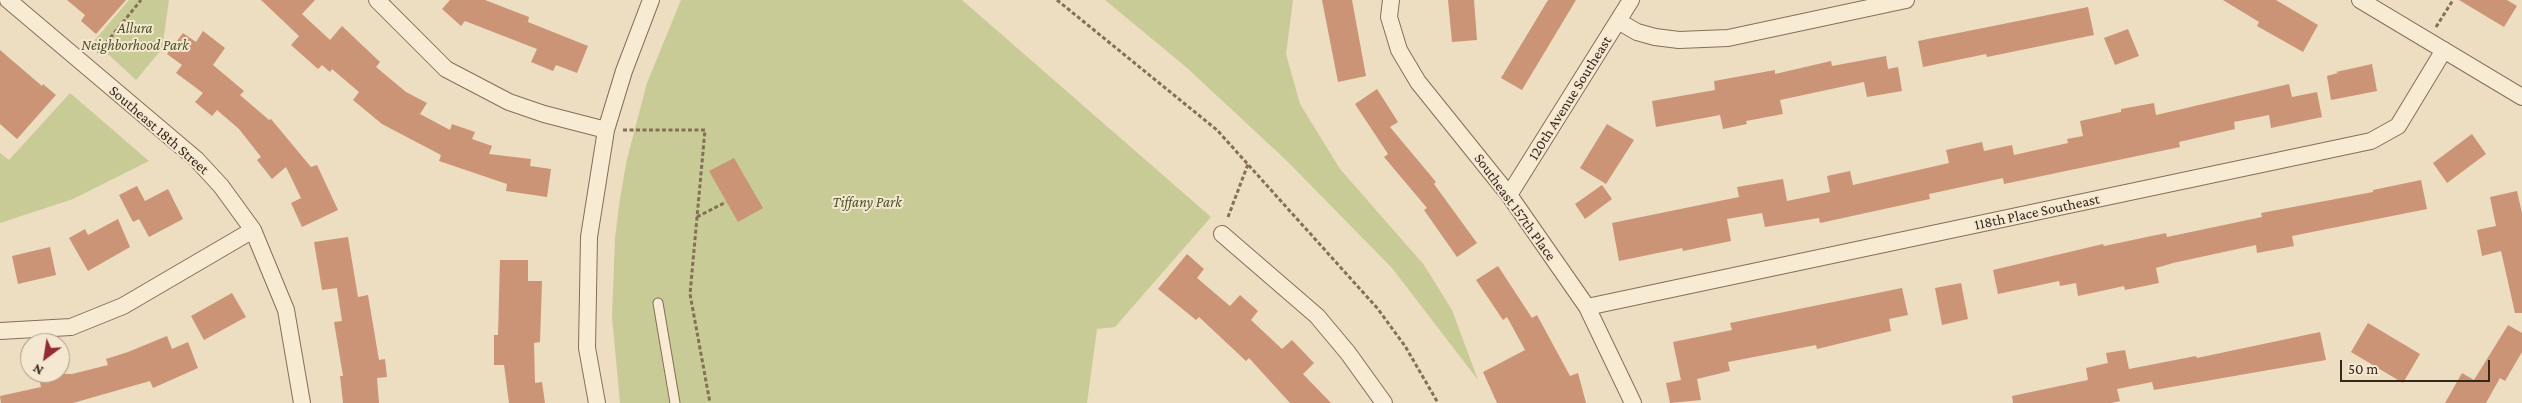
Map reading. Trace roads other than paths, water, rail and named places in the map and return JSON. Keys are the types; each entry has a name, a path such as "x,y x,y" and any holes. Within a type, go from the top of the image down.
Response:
{"street":[{"name":"Southeast 18th Street","path":"8,0 196,159 221,186 253,230 286,310 302,403"},
{"path":"377,0 446,69 509,102 544,114 606,130"},
{"path":"596,403 586,348 589,237 606,130 624,71 651,0"},
{"name":"Southeast 157th Place","path":"1391,0 1389,17 1399,50 1418,82 1509,195 1587,307 1633,403"},
{"name":"120th Avenue Southeast","path":"1509,195 1631,0"},
{"path":"1618,21 1637,32 1654,37 1679,40 1728,38 1906,0"},
{"path":"2360,0 2522,97"},
{"name":"118th Place Southeast","path":"1587,307 2371,141 2398,126 2444,50"},
{"path":"0,331 71,327 123,306 253,230"},
{"path":"1222,234 1317,316 1348,353 1384,403"}],"lane":[{"path":"658,303 675,403"}],"park label":[{"name":"Allura Neighborhood Park","path":"135,36"},
{"name":"Tiffany Park","path":"867,202"}]}
